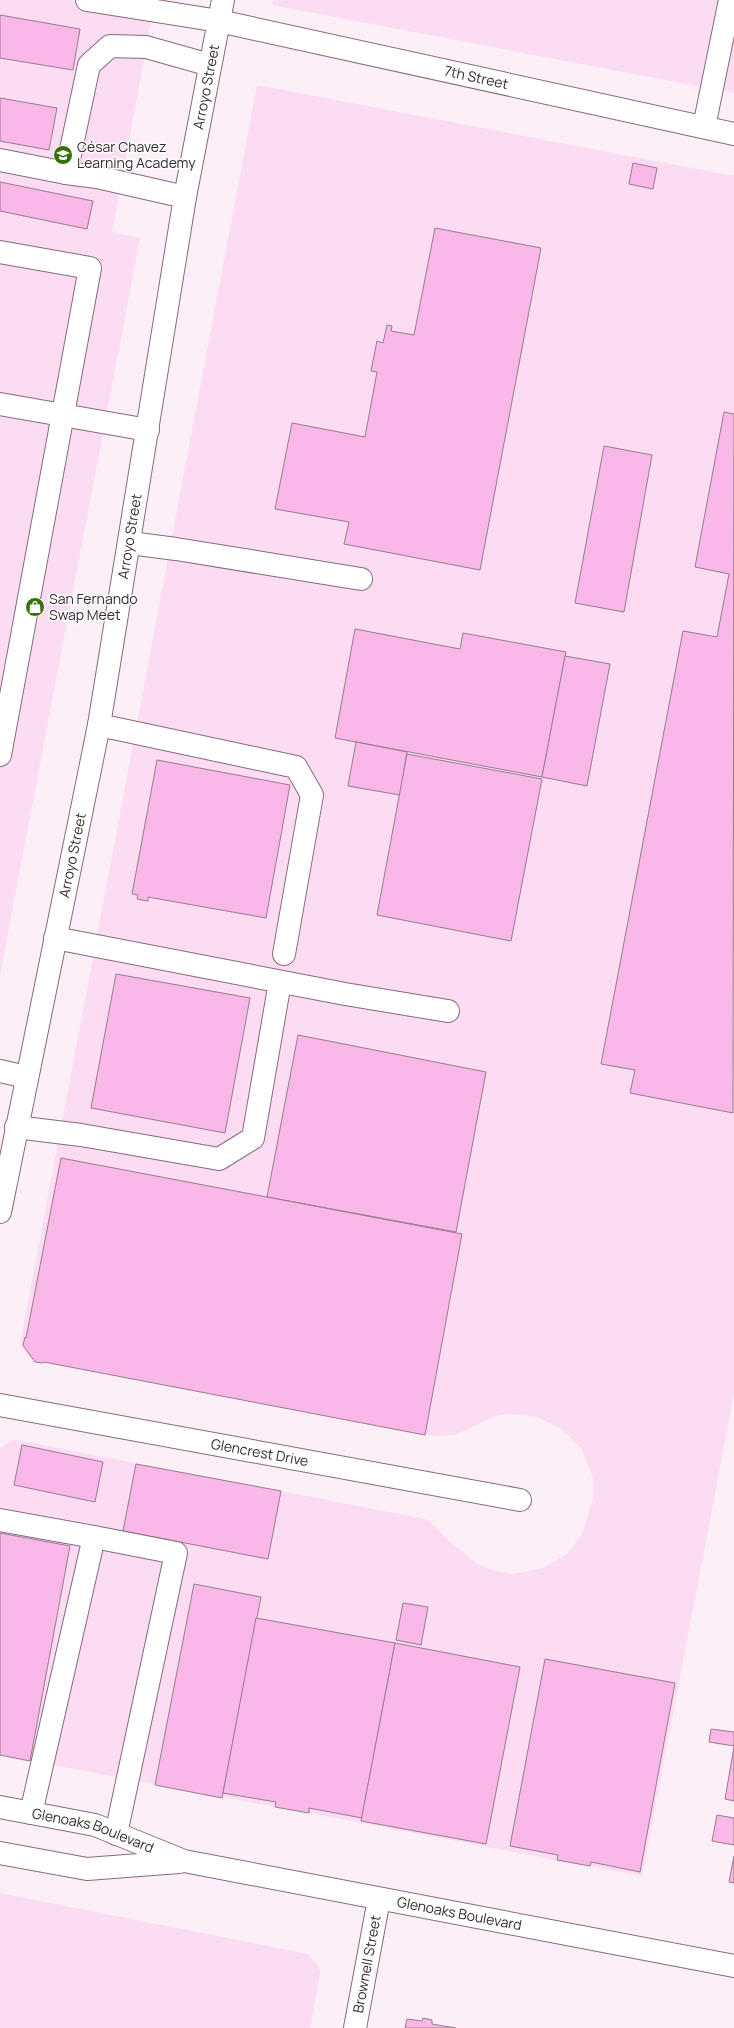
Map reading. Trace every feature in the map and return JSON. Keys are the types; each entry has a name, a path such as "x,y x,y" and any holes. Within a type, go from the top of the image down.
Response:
{"street":[{"name":"7th Street","path":"87,0 219,21 734,134"},
{"name":"Arroyo Street","path":"0,1212 26,1077 99,725 130,543 184,197 223,0"},
{"path":"704,127 726,58 730,0"},
{"path":"66,173 90,65 110,46 146,47 210,65"},
{"path":"0,160 66,173 97,177 184,197"},
{"path":"0,252 90,268 0,755"},
{"path":"0,404 148,430"},
{"path":"130,543 361,579"},
{"path":"99,725 296,767 312,795 284,954"},
{"path":"55,938 280,982 448,1011"},
{"path":"16,1127 81,1135 220,1159 253,1138 280,982"},
{"path":"0,1071 26,1077"},
{"name":"Glencrest Drive","path":"0,1404 520,1500"},
{"path":"0,1520 176,1553 116,1834"},
{"path":"31,1813 94,1537"},
{"name":"Glenoaks Boulevard","path":"0,1808 96,1825 184,1861 734,1966"},
{"name":"Glenoaks Boulevard","path":"0,1853 87,1869 184,1861"},
{"name":"Brownell Street","path":"355,2028 379,1899"}],"shaded area":[{"name":"San Fernando Swap Meet","path":"0,0 155,0 112,232 140,238 0,975"},
{"path":"273,0 734,0 734,93 272,5"},
{"path":"257,85 734,176 734,1394 642,1876 0,1755 0,1449 10,1441 16,1440 428,1520 449,1541 475,1562 491,1570 513,1574 543,1568 568,1553 582,1534 593,1499 593,1480 581,1448 558,1427 537,1417 505,1414 493,1417 455,1435 435,1436 44,1362 29,1357 20,1345"},
{"path":"0,1893 307,1954 318,1965 320,1973 310,2028 0,2028"}],"building":[{"path":"0,15 80,29 73,70 0,58"},
{"path":"0,98 57,108 49,150 0,141"},
{"path":"633,163 657,168 653,189 629,184"},
{"path":"0,182 93,201 87,229 0,211"},
{"path":"435,228 541,248 480,570 344,544 349,522 275,509 292,423 365,437 377,372 371,371 377,341 383,343 387,325 392,326 391,331 414,335"},
{"path":"724,412 734,414 733,1113 630,1093 635,1070 601,1064 683,631 717,637 729,574 695,567"},
{"path":"604,446 652,455 624,612 575,603"},
{"path":"355,629 460,649 463,633 566,652 542,777 335,738"},
{"path":"565,656 610,664 587,786 542,777"},
{"path":"356,742 407,752 400,795 348,786"},
{"path":"407,754 542,779 511,941 377,915"},
{"path":"157,760 290,785 266,918 148,897 148,901 137,899 138,895 132,894"},
{"path":"116,974 250,998 225,1133 91,1108"},
{"path":"298,1035 486,1072 456,1232 267,1197"},
{"path":"61,1158 462,1234 425,1435 44,1362 35,1362 23,1345 25,1337 26,1338"},
{"path":"22,1445 103,1462 95,1502 14,1485"},
{"path":"136,1464 281,1491 268,1559 123,1531"},
{"path":"0,1533 70,1546 30,1761 0,1755"},
{"path":"194,1584 261,1597 222,1798 155,1785"},
{"path":"403,1603 428,1607 421,1645 396,1640"},
{"path":"256,1618 395,1643 362,1818 309,1808 309,1813 275,1807 276,1802 223,1793"},
{"path":"395,1643 520,1667 486,1844 361,1821"},
{"path":"545,1659 675,1683 640,1872 591,1862 590,1866 557,1860 558,1855 510,1846"},
{"path":"711,1729 734,1732 734,1746 709,1742"},
{"path":"734,1747 734,1801 725,1799"},
{"path":"717,1815 734,1818 734,1845 712,1841"},
{"path":"734,1856 734,1883 729,1882"},
{"path":"423,2018 432,2020 432,2024 456,2028 405,2028 407,2019 422,2021"}],"place":[{"name":"César Chavez Learning Academy","path":"63,155"},
{"name":"San Fernando Swap Meet","path":"35,607"}]}
